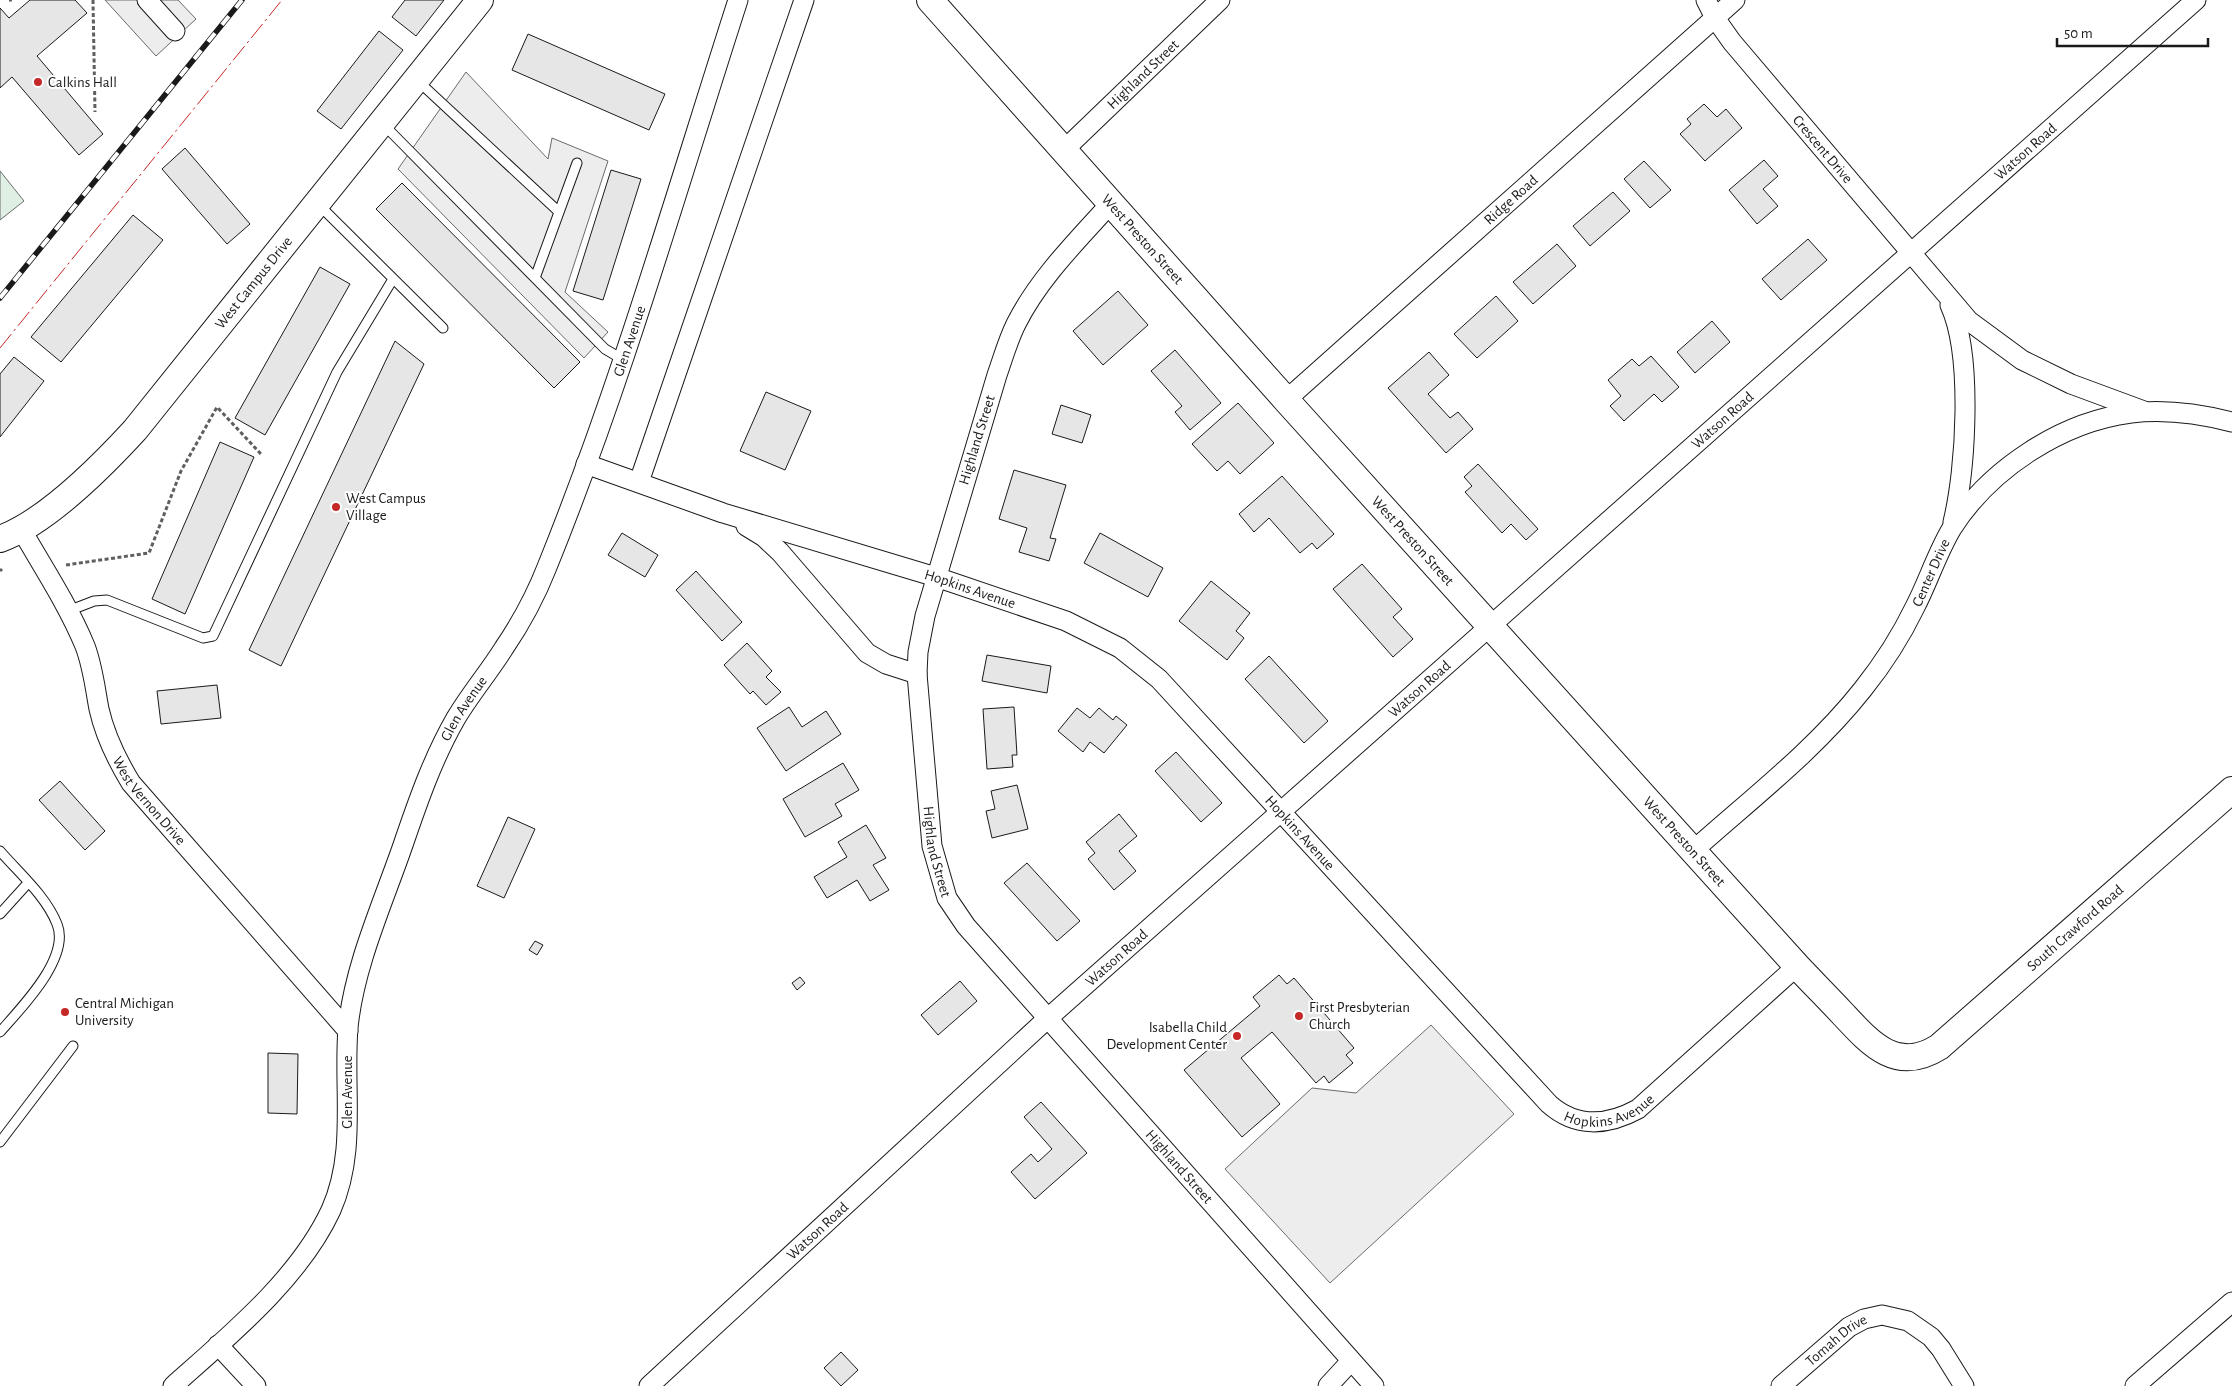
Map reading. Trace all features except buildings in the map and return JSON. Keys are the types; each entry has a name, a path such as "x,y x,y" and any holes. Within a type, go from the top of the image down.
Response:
{"street":[{"path":"147,0 175,31"},
{"name":"West Campus Drive","path":"10,534 79,485 135,430 480,0"},
{"name":"Glen Avenue","path":"173,1386 218,1345 288,1273 319,1231 331,1209 340,1183 347,1140 348,1031 361,967 432,765 458,715 502,651 527,609 546,571 586,464 622,359 738,0"},
{"path":"639,482 804,0"},
{"name":"West Preston Street","path":"930,0 1065,149 1286,400 1797,966 1873,1045 1891,1054 1912,1058"},
{"name":"Highland Street","path":"1065,149 1220,0"},
{"name":"Crescent Drive","path":"1706,0 1715,18 1732,42 1969,321 2022,360 2071,384 2148,412"},
{"name":"Ridge Road","path":"1286,400 1735,0"},
{"name":"Watson Road","path":"648,1386 1047,1019 2196,0"},
{"name":"Highland Street","path":"1111,202 1053,268 1034,294 1017,323 997,375 936,577 921,636 917,674 932,846 941,883 956,913 1047,1019 1374,1386"},
{"name":"Crescent Drive","path":"1945,295 1953,313 1961,341 1964,385 1964,427 1960,480 1951,530"},
{"name":"Center Drive","path":"1694,850 1803,752 1863,689 1904,628 1951,530 1970,503 1994,479 2043,444 2082,426 2108,418 2148,412 2184,414 2232,422"},
{"name":"Hopkins Avenue","path":"586,464 723,513 936,577 1066,621 1120,648 1159,679 1558,1112 1581,1121 1605,1122 1638,1109 1797,966"},
{"name":"Hopkins Avenue","path":"723,513 764,537 780,552 848,634 867,653 886,664 917,674"},
{"name":"West Vernon Drive","path":"10,534 68,611 90,661 105,730 112,750 130,783 348,1031"},
{"name":"South Crawford Road","path":"1912,1058 1931,1052 1947,1041 2232,790"},
{"path":"2135,1386 2232,1302"},
{"name":"Tomah Drive","path":"1781,1386 1841,1333 1856,1322 1873,1316 1902,1320 1915,1325 1936,1342 1964,1386"},
{"path":"218,1345 256,1386"},
{"path":"1328,1386 1350,1360"}],"lane":[{"path":"416,79 559,212"},
{"path":"381,123 605,349 622,359"},
{"path":"535,278 577,163"},
{"path":"316,203 443,328"},
{"path":"68,611 94,601 107,600 203,638 213,636 337,372 393,279"},
{"path":"0,851 42,899 58,925 58,944 53,963 42,982 0,1032"},
{"path":"0,914 28,883"},
{"path":"0,1142 73,1046"}],"path":[{"path":"92,0 94,112"},
{"path":"66,565 149,553 181,471 218,407 261,454"}],"green space":[{"path":"0,171 24,201 0,220"}],"shaded area":[{"path":"105,0 178,0 196,19 156,56"},
{"path":"466,72 548,159 552,138 608,161 565,292 608,332 584,358 398,169"},
{"path":"1431,1025 1514,1114 1330,1283 1225,1169 1312,1088 1356,1093"}],"railway":[{"path":"0,298 242,0"}],"power":[{"path":"0,348 282,0"}],"place":[{"name":"Calkins Hall","path":"38,82"},
{"name":"West Campus Village","path":"336,507"},
{"name":"Central Michigan University","path":"65,1012"},
{"name":"First Presbyterian Church","path":"1299,1016"},
{"name":"Isabella Child Development Center","path":"1237,1036"}]}
